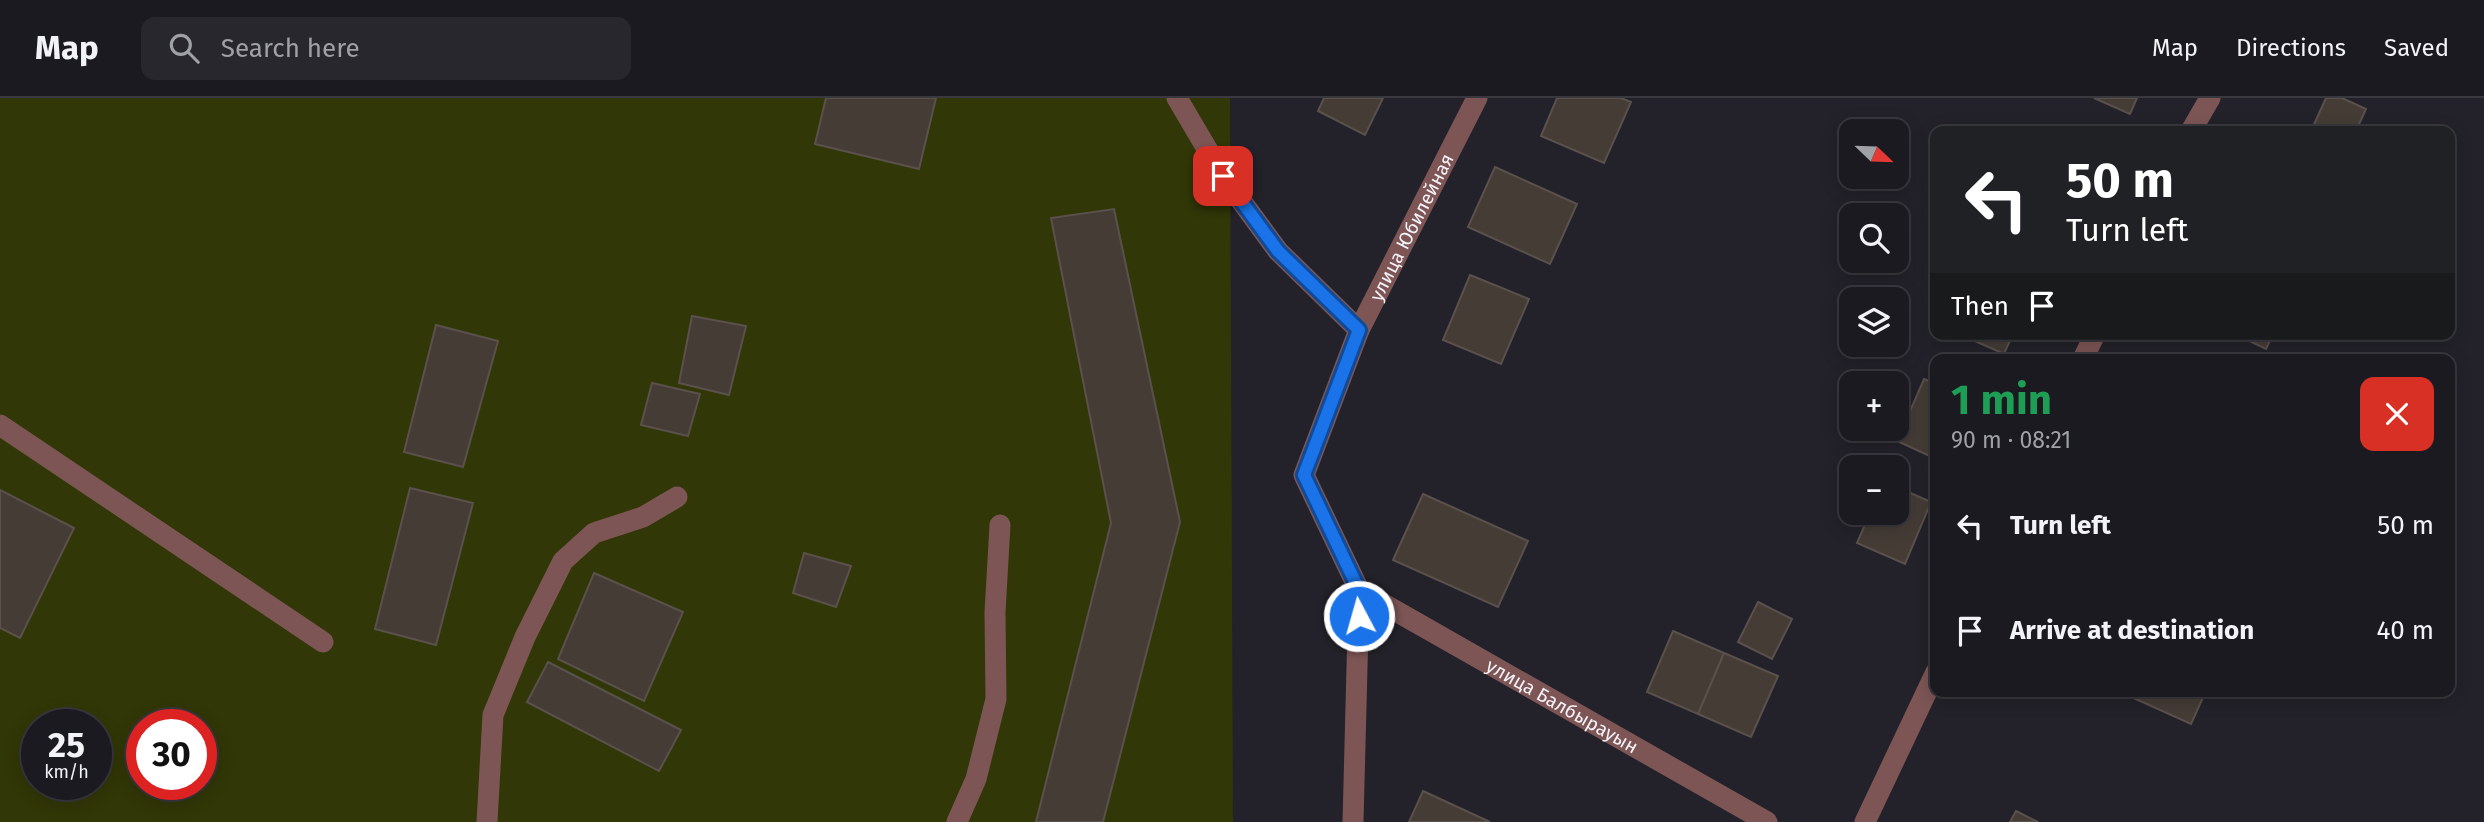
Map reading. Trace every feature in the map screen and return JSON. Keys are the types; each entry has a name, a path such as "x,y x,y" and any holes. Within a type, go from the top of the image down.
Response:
{"street":[{"path":"1177,98 1223,176 1278,251 1359,330"},
{"name":"улица Юбилейная","path":"1359,590 1304,475 1359,330 1477,98"},
{"path":"2194,126 2210,98"},
{"path":"0,425 241,590 323,642"},
{"path":"488,822 493,715 525,636 563,561 594,533 643,517 677,497"},
{"path":"957,822 976,779 996,699 995,612 1000,525"},
{"path":"1353,822 1359,590"},
{"name":"улица Балбырауын","path":"1359,590 1768,822"},
{"path":"1865,822 1930,685"}],"green space":[{"path":"0,98 1230,98 1233,822 0,822"}],"building":[{"path":"826,98 936,98 919,169 815,144"},
{"path":"1324,98 1383,98 1365,135 1318,111"},
{"path":"1557,98 1621,98 1631,102 1604,163 1541,136"},
{"path":"2094,98 2137,98 2130,114"},
{"path":"2326,98 2342,98 2366,109 2358,126 2313,126"},
{"path":"1495,167 1577,204 1550,264 1468,227"},
{"path":"1114,209 1180,522 1103,822 1036,822 1111,523 1051,218"},
{"path":"1470,275 1529,299 1501,364 1443,340"},
{"path":"692,316 746,326 729,395 679,383"},
{"path":"436,325 498,341 463,467 404,452"},
{"path":"1972,340 2010,340 2004,354"},
{"path":"2247,340 2270,340 2266,349"},
{"path":"1924,379 1930,382 1930,456 1897,441 1909,441 1909,413"},
{"path":"652,383 700,394 688,436 641,425"},
{"path":"410,488 473,503 436,645 375,629"},
{"path":"0,490 74,528 20,638 0,628"},
{"path":"1909,492 1930,502 1905,564 1857,543 1865,525 1909,525"},
{"path":"1423,494 1528,541 1498,607 1393,560"},
{"path":"804,553 851,566 836,607 793,593"},
{"path":"594,573 683,612 644,701 558,659"},
{"path":"1758,602 1792,619 1772,659 1738,642"},
{"path":"1673,631 1724,653 1698,714 1647,692"},
{"path":"1724,653 1778,676 1751,737 1698,714"},
{"path":"548,662 681,730 659,771 527,702"},
{"path":"2131,697 2203,697 2191,724"},
{"path":"1423,791 1490,822 1409,822"},
{"path":"2016,811 2038,822 2010,822"}],"route":[{"path":"1223,176 1278,251 1359,330 1304,475 1359,590 1359,616"}]}
